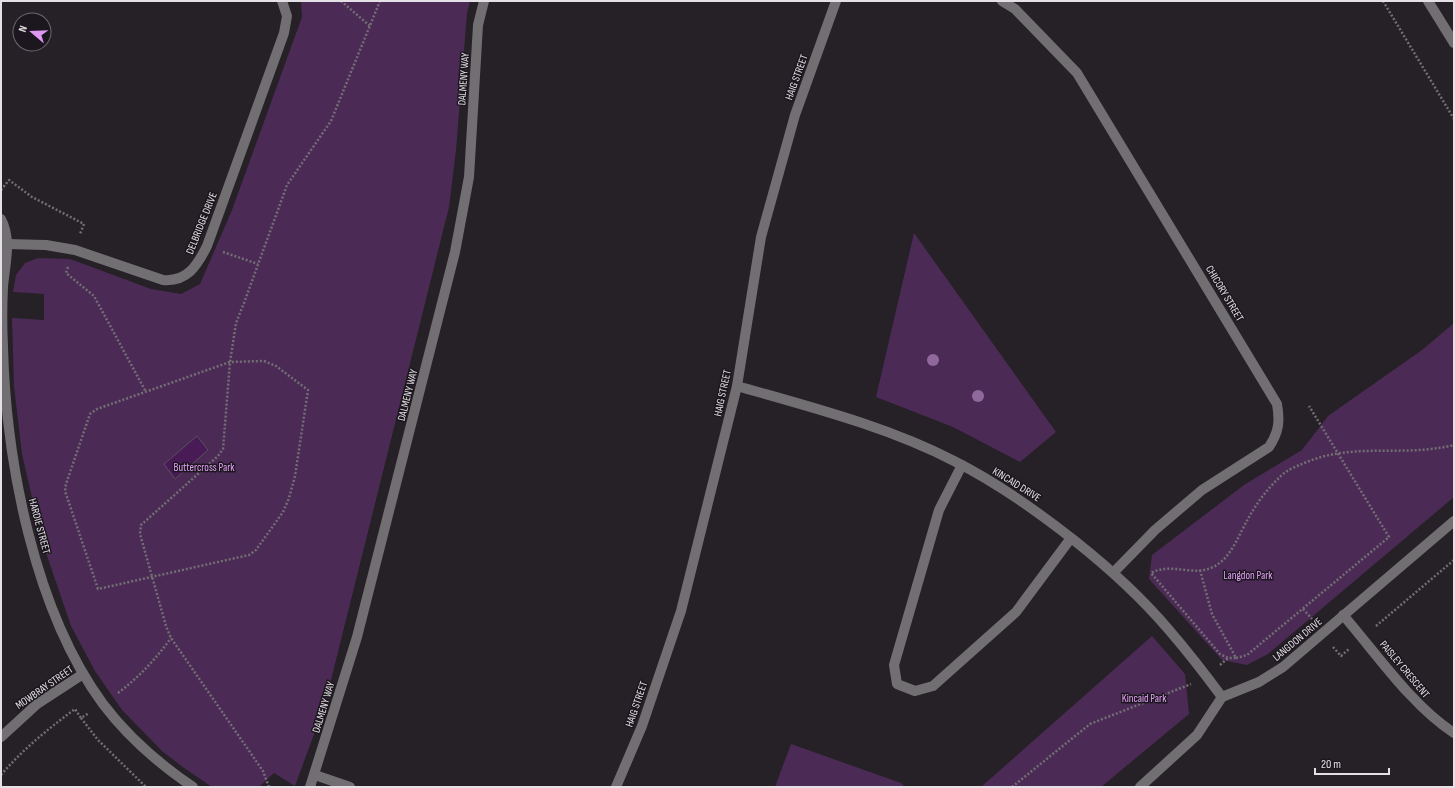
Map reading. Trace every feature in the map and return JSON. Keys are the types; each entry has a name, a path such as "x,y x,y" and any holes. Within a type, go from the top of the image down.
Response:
{"street":[{"name":"DELBRIDGE DRIVE","path":"7,244 46,245 69,248 151,278 172,281 182,278 191,272 207,246 284,33 287,16 282,1"},
{"name":"DALMENY WAY","path":"310,787 357,637 455,252 469,176 478,25 484,1"},
{"name":"HAIG STREET","path":"616,787 642,726 681,611 737,386 761,237 795,115 836,1"},
{"name":"CHICORY STREET","path":"1002,1 1015,10 1030,24 1077,73 1277,404 1280,421 1276,436 1269,447 1202,490 1155,530 1114,572"},
{"path":"1428,1 1454,43"},
{"name":"HARDIE STREET","path":"1,219 5,227 7,244 2,323 7,421 16,478 30,536 44,582 61,629 83,674 103,704 147,752 193,787"},
{"name":"KINCAID DRIVE","path":"737,386 825,411 902,438 962,465 997,485 1039,512 1114,572 1169,630 1222,697"},
{"path":"962,465 939,510 894,665 897,684 914,691 934,686 1016,612 1071,538"},
{"name":"LANGDON DRIVE","path":"1222,697 1259,682 1283,667 1454,521"},
{"name":"PAISLEY CRESCENT","path":"1344,615 1421,707 1436,722 1454,733"},
{"name":"MOWBRAY STREET","path":"1,737 37,704 83,674"},
{"path":"1140,787 1197,735 1222,697"},
{"path":"315,775 350,787"}],"path":[{"path":"341,1 370,26"},
{"path":"269,787 263,771 171,638 166,626 140,534 141,524 218,456 223,449 230,362 236,323 288,185 331,121 380,1"},
{"path":"1383,1 1454,119"},
{"path":"207,246 258,264"},
{"path":"230,362 270,362 308,390 295,476 289,498 283,512 256,550 249,555 152,576 98,589 65,491 86,421 90,414 96,409 230,362"},
{"path":"1309,406 1336,453 1388,537 1247,656 1228,658 1220,654 1151,573 1158,570 1176,568 1200,570 1213,568 1220,563 1230,551 1257,503 1279,477 1290,469 1309,461 1336,453 1381,449 1436,450 1454,445"},
{"path":"1303,609 1341,656 1454,560"},
{"path":"1200,570 1212,614 1236,658"},
{"path":"81,718 137,679 153,663 171,638"},
{"path":"1012,787 1090,724 1207,677"},
{"path":"1,775 14,759 37,738 75,709 98,740 146,787"}],"green space":[{"name":"Buttercross Park","path":"301,1 470,1 467,13 456,150 449,207 325,704 295,786 274,773 259,787 212,787 162,751 122,710 95,671 71,626 42,541 22,454 14,386 12,318 44,320 44,294 13,292 16,275 25,263 38,258 70,259 151,289 181,294 200,284 232,210 302,17"},
{"path":"914,233 1056,432 1020,462 953,427 876,397"},
{"name":"Langdon Park","path":"1454,323 1454,497 1268,654 1247,665 1222,660 1149,579 1152,555 1244,485 1302,450 1328,416 1422,350"},
{"name":"Kincaid Park","path":"1152,636 1185,674 1189,714 1101,787 981,787"},
{"path":"791,744 901,783 905,787 775,787"}],"building":[{"path":"197,436 208,450 175,479 164,464"}]}
